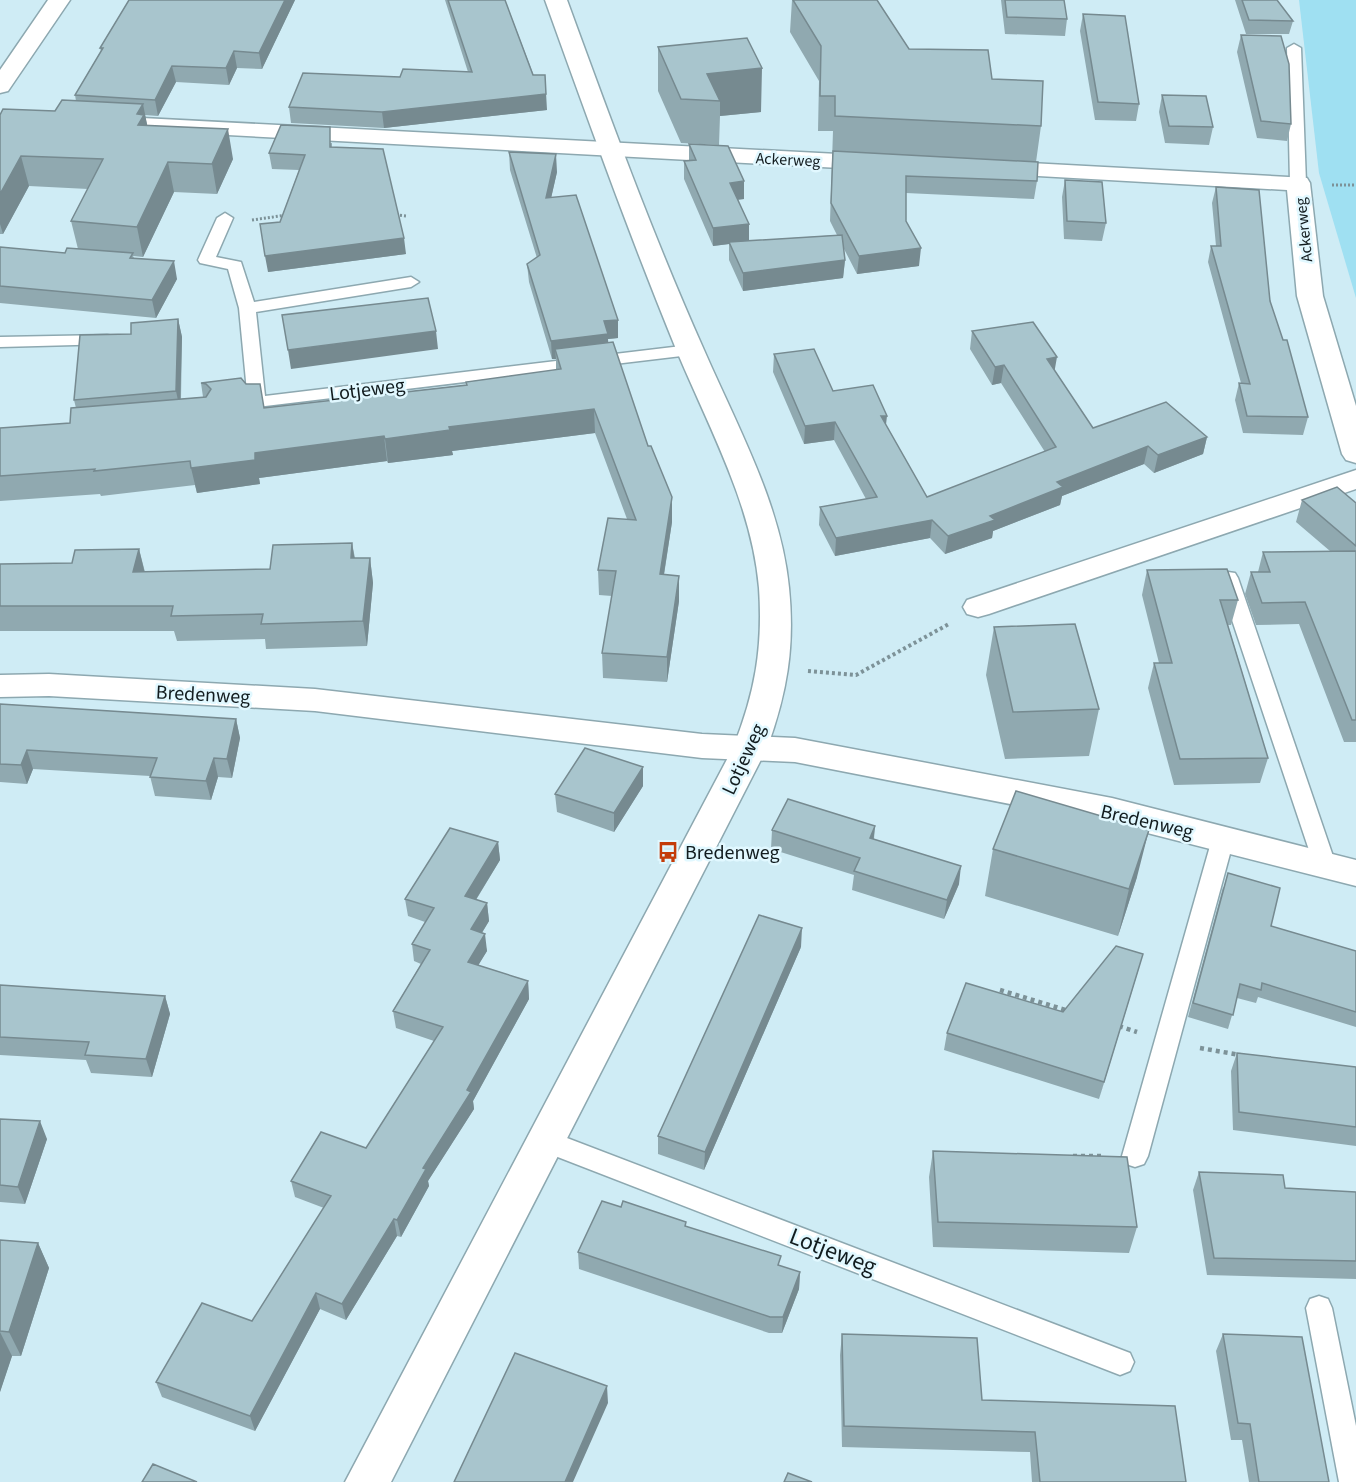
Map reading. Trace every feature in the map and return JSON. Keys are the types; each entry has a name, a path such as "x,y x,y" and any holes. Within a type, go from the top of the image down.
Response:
{"street":[{"path":"0,86 58,0"},
{"name":"Lotjeweg","path":"367,1482 750,748 764,714 774,668 774,588 762,523 720,415 690,350 610,150 556,0"},
{"name":"Ackerweg","path":"84,122 902,164"},
{"name":"Ackerweg","path":"972,167 1298,183 1310,296 1356,454"},
{"path":"978,608 1356,479"},
{"name":"Bredenweg","path":"0,686 49,685 315,700 702,746 795,750 1112,811 1341,869"}],"lane":[{"path":"1294,48 1298,183"},
{"name":"Lotjeweg","path":"225,218 206,260 235,265 247,308 256,402 690,350"},
{"path":"247,308 411,282"},
{"path":"0,342 124,340"},
{"path":"1226,574 1341,869"},
{"path":"1135,1156 1223,839"},
{"name":"Lotjeweg","path":"546,1141 1120,1362"},
{"path":"1319,1308 1353,1482"}],"path":[{"path":"225,218 254,220 294,214"},
{"path":"395,215 406,216"},
{"path":"774,668 856,675 978,608"},
{"path":"1000,990 1078,1014"},
{"path":"1112,1024 1167,1041 1245,1056"},
{"path":"1067,1155 1135,1156"}],"shaded area":[{"path":"1299,0 1356,0 1356,298 1319,173"}],"building":[{"path":"129,0 285,0 259,53 234,51 226,68 172,66 155,100 75,95"},
{"path":"448,0 505,0 533,75 545,75 546,94 382,112 289,107 303,73 400,77 403,69 472,72"},
{"path":"793,0 877,0 909,49 988,50 992,79 1043,81 1041,126 835,116 835,96 820,96 821,46"},
{"path":"1005,0 1064,0 1067,19 1007,17"},
{"path":"1242,0 1277,0 1293,21 1249,20"},
{"path":"1083,14 1125,16 1139,104 1098,102"},
{"path":"1241,35 1281,36 1289,64 1291,124 1261,121"},
{"path":"747,38 762,68 707,74 720,101 681,99 658,47"},
{"path":"1162,95 1206,96 1213,127 1169,126"},
{"path":"62,100 143,104 137,114 144,115 138,125 228,129 212,164 168,162 137,227 71,221 103,159 21,156 0,194 0,115 3,109 55,111"},
{"path":"281,125 330,127 330,147 383,149 404,238 265,256 260,224 280,222 305,155 269,153"},
{"path":"689,144 728,146 744,181 730,183 749,224 713,228 684,161 696,160"},
{"path":"833,151 1038,162 1037,181 906,176 906,221 921,248 859,256 831,203"},
{"path":"509,152 556,154 546,198 576,195 618,320 604,321 608,334 551,341 527,264 540,255"},
{"path":"1065,180 1102,182 1106,223 1067,221"},
{"path":"1216,187 1259,190 1270,301 1283,340 1287,340 1308,417 1247,416 1239,383 1250,384 1211,246 1221,246"},
{"path":"842,235 845,260 743,273 729,242"},
{"path":"0,247 65,253 67,248 133,253 130,258 174,261 152,300 0,286"},
{"path":"428,298 436,331 288,350 282,315"},
{"path":"178,319 176,391 74,400 80,335 131,334 131,323"},
{"path":"1033,322 1057,357 1047,359 1093,428 1166,402 1207,437 1158,455 1148,446 1057,482 1063,487 990,516 995,520 948,536 932,520 836,538 820,507 877,497 835,422 805,426 774,354 814,349 833,391 873,385 887,416 881,416 927,497 1056,447 1004,365 995,367 972,331"},
{"path":"613,342 648,446 651,446 672,497 660,574 679,576 667,657 602,653 616,571 598,570 608,518 636,520 594,409 449,427 450,430 385,439 384,436 255,453 255,460 191,468 190,461 94,471 95,469 0,476 0,428 70,423 71,408 206,397 211,389 201,383 241,378 246,384 260,384 264,408 467,385 466,382 561,369 555,349"},
{"path":"1337,487 1356,503 1356,546 1302,500"},
{"path":"352,543 351,558 370,558 363,621 261,624 263,614 171,616 173,606 0,606 0,564 72,563 75,550 139,549 133,572 270,569 273,545"},
{"path":"1356,551 1356,720 1352,720 1305,602 1262,603 1251,572 1270,572 1263,552"},
{"path":"1227,569 1238,600 1220,600 1268,758 1180,759 1154,663 1172,663 1147,570"},
{"path":"1075,624 1099,709 1013,712 994,627"},
{"path":"0,704 236,719 227,759 214,758 206,781 150,777 157,758 27,750 21,765 0,764"},
{"path":"585,748 643,767 614,813 555,794"},
{"path":"1016,791 1149,830 1129,889 993,849"},
{"path":"788,799 875,826 870,838 961,866 947,900 854,871 860,858 772,830"},
{"path":"450,828 498,842 465,896 487,903 471,929 485,934 468,962 528,981 467,1090 471,1092 423,1168 426,1169 397,1220 394,1219 342,1304 316,1293 250,1416 156,1382 202,1303 252,1321 331,1196 291,1181 321,1132 366,1148 443,1027 393,1011 430,950 412,944 434,908 405,899"},
{"path":"1228,873 1280,888 1271,926 1356,951 1356,1012 1262,983 1261,990 1240,984 1233,1015 1193,1003"},
{"path":"759,915 802,928 705,1152 658,1136"},
{"path":"1116,946 1143,954 1104,1082 947,1033 966,983 1063,1012"},
{"path":"0,985 165,996 146,1059 85,1055 89,1042 0,1037"},
{"path":"1237,1053 1356,1067 1356,1127 1239,1112"},
{"path":"0,1119 40,1121 18,1187 0,1185"},
{"path":"933,1151 1127,1157 1137,1227 938,1222"},
{"path":"1199,1172 1283,1175 1285,1188 1356,1192 1356,1261 1214,1258"},
{"path":"602,1201 621,1207 623,1201 686,1222 685,1226 781,1256 778,1265 800,1272 783,1317 770,1317 578,1252"},
{"path":"0,1240 38,1243 9,1332 0,1331"},
{"path":"842,1334 977,1338 982,1400 1175,1406 1186,1482 1040,1482 1035,1432 844,1426"},
{"path":"1223,1334 1302,1337 1329,1482 1259,1482 1250,1424 1238,1423"},
{"path":"515,1353 607,1386 565,1482 454,1482"},
{"path":"153,1464 197,1482 142,1482"},
{"path":"788,1473 812,1482 784,1482"}],"place":[{"name":"Bredenweg","path":"668,852"}]}
